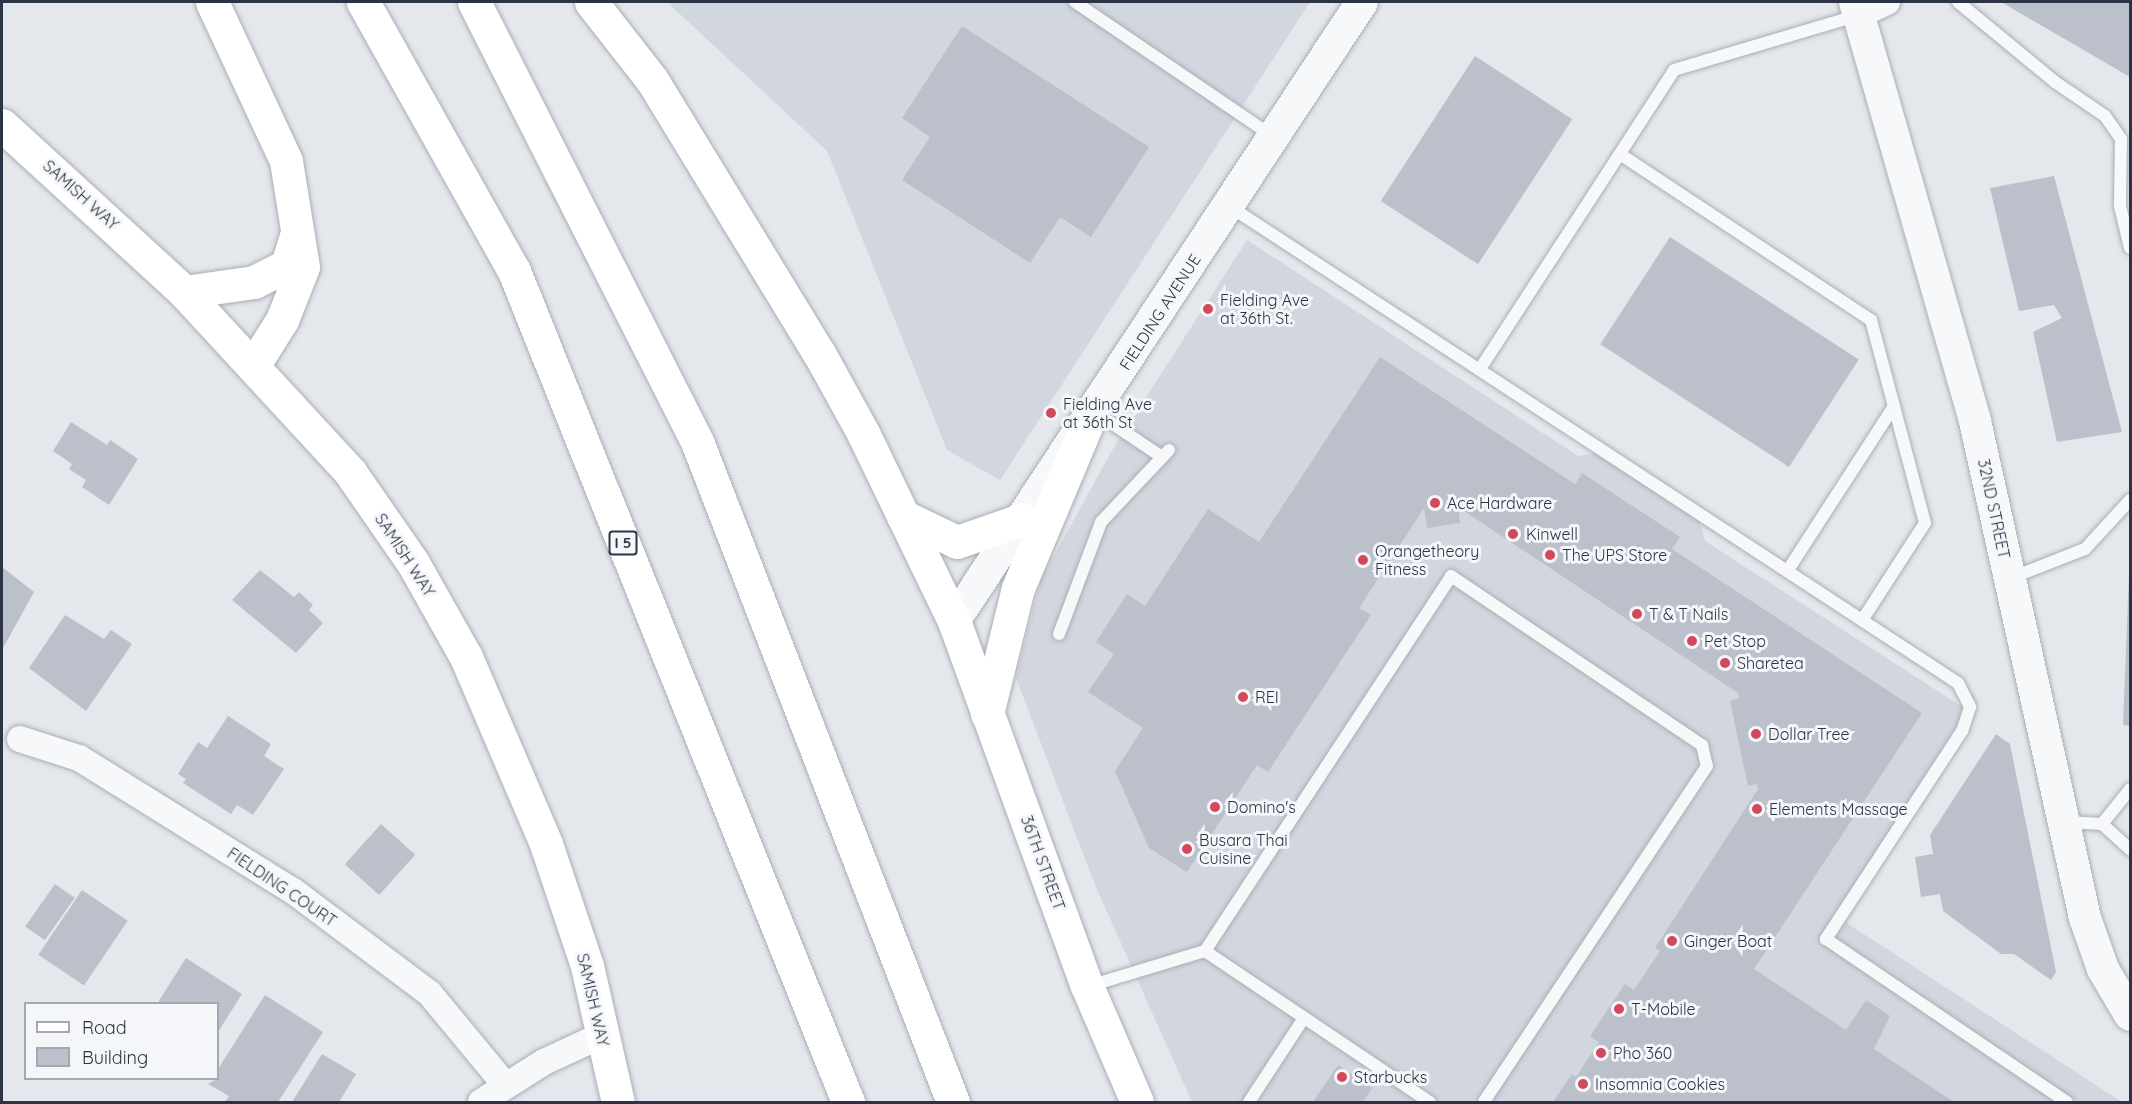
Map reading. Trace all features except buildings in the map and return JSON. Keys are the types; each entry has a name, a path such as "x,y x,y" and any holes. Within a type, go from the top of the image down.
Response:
{"main road":[{"path":"212,2 286,161 303,267 282,320 253,366"},
{"name":"I 5","path":"363,2 514,271 848,1102"},
{"path":"474,2 698,444 953,1102"},
{"name":"36TH STREET","path":"591,2 652,80 743,227 825,365 903,516 954,621 1087,986 1137,1102"},
{"name":"SAMISH WAY","path":"2,125 184,292 350,472 413,563 466,657 546,844 587,966 600,1036 618,1102"},
{"path":"184,292 254,282 287,265 297,232"},
{"path":"987,714 1018,588 1090,419"},
{"path":"903,516 957,542 1023,519"}],"street":[{"name":"FIELDING AVENUE","path":"954,621 1090,419 1362,2"},
{"path":"1857,8 1887,2"},
{"name":"32ND STREET","path":"1857,8 1949,321 2010,579 2085,918 2103,969 2130,1015"},
{"name":"FIELDING COURT","path":"20,739 79,758 293,891 430,994 506,1086"},
{"path":"481,1102 544,1062 600,1036"}],"lane":[{"path":"1075,2 1274,138"},
{"path":"1958,2 2055,82 2105,116 2121,139 2120,207 2130,248"},
{"path":"1480,369 1674,70 1857,8"},
{"path":"1620,154 1870,320 1925,523 1863,619"},
{"path":"1229,206 1958,683 1970,707 1962,731 1826,939 2067,1102"},
{"path":"1788,570 1894,406"},
{"path":"1059,634 1101,522 1166,454 1090,419"},
{"path":"2010,579 2085,549 2130,500"},
{"path":"1087,986 1205,951 1451,576 1702,745 1707,766 1484,1102"},
{"path":"2102,825 2130,789"},
{"path":"2064,822 2102,825 2130,849"},
{"path":"1205,951 1304,1018 1411,1097 1430,1102"},
{"path":"1249,1102 1304,1018"}],"shaded area":[{"path":"667,2 1310,2 1000,480 947,450 827,151"},
{"path":"1247,240 1578,456 1597,453 1699,520 1705,541 1967,710 1836,916 2122,1102 1192,1102 1095,885 1016,678 1041,579 1113,449"}],"place":[{"name":"Fielding Ave at 36th St.","path":"1208,309"},
{"name":"Fielding Ave at 36th St","path":"1051,413"},
{"name":"Ace Hardware","path":"1435,503"},
{"name":"Kinwell","path":"1513,534"},
{"name":"The UPS Store","path":"1550,555"},
{"name":"Orangetheory Fitness","path":"1363,560"},
{"name":"T & T Nails","path":"1637,614"},
{"name":"Pet Stop","path":"1692,641"},
{"name":"Sharetea","path":"1725,663"},
{"name":"REI","path":"1243,697"},
{"name":"Dollar Tree","path":"1756,734"},
{"name":"Domino's","path":"1215,807"},
{"name":"Elements Massage","path":"1757,809"},
{"name":"Busara Thai Cuisine","path":"1187,849"},
{"name":"Ginger Boat","path":"1672,941"},
{"name":"T-Mobile","path":"1619,1009"},
{"name":"Pho 360","path":"1601,1053"},
{"name":"Starbucks","path":"1342,1077"},
{"name":"Insomnia Cookies","path":"1583,1084"}]}
